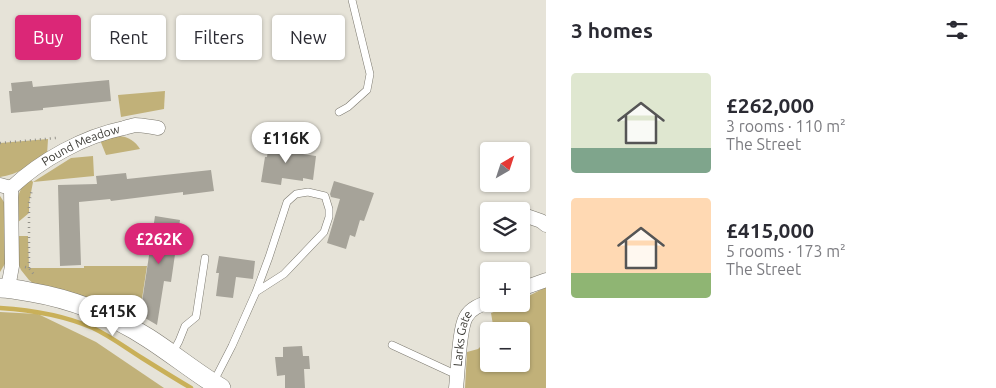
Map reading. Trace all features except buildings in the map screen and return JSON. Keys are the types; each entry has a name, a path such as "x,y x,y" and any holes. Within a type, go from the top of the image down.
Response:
{"main road":[{"path":"4,288 56,298 92,309 119,321 147,337 217,385"}],"street":[{"name":"Pound Meadow","path":"4,288 12,266 6,186 76,144 110,131 135,125 158,128"},
{"path":"530,217 546,225"},
{"path":"530,286 546,280"},
{"name":"Larks Gate","path":"457,382 462,328 466,317 475,307 480,305"}],"lane":[{"path":"339,112 348,107 366,90 370,74 352,0"},
{"path":"217,385 256,292 286,202 296,194 308,192 325,196 329,217 324,232 284,274 256,292"},
{"path":"172,354 185,326 196,317 205,258"},
{"path":"392,345 457,382"}],"path":[{"path":"0,143 56,138"},
{"path":"29,268 29,203 33,182"}],"shaded area":[{"path":"165,91 164,109 121,117 118,95"},
{"path":"119,136 131,140 140,149 106,155 100,140"},
{"path":"48,139 47,155 19,172 0,177 0,143"},
{"path":"93,156 94,176 33,182 71,158"},
{"path":"29,178 33,182 29,213 17,223 19,194"},
{"path":"0,196 6,205 6,262 0,272"},
{"path":"19,236 28,236 29,268 147,266 139,318 105,301 101,313 35,285 21,270 18,263"},
{"path":"546,287 546,388 465,388 467,352 480,347 480,372 530,372 530,322 492,322 491,313 530,312 530,295"},
{"path":"0,312 38,314 96,342 164,388 0,388"}],"waterway":[{"path":"0,308 47,314 93,328 191,388"}]}
